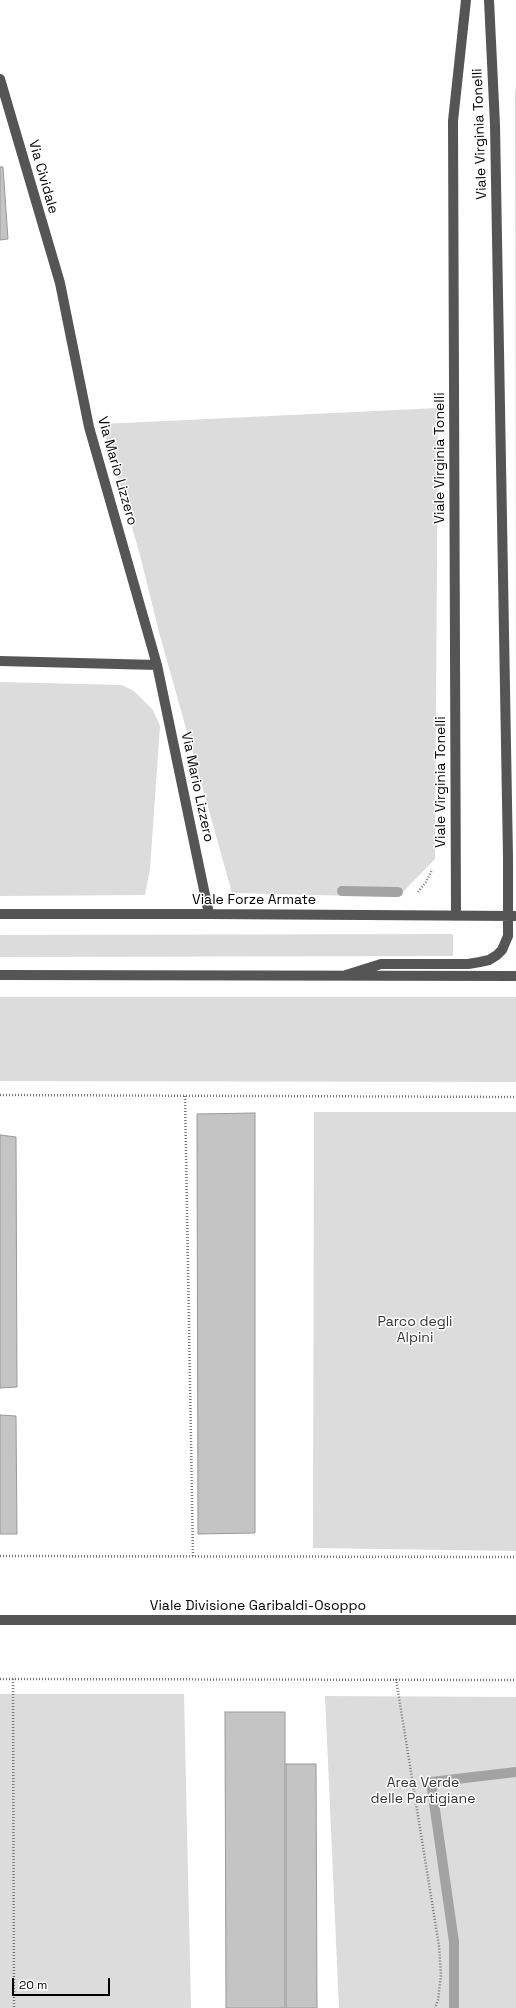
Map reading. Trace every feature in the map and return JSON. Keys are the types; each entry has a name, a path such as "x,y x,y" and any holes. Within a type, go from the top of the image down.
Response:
{"street":[{"name":"Viale Virginia Tonelli","path":"456,916 453,121 466,0"},
{"name":"Viale Virginia Tonelli","path":"489,0 495,125 508,857 512,916"},
{"name":"Via Cividale","path":"0,79 60,283"},
{"name":"Via Mario Lizzero","path":"60,283 88,427 157,665 209,914"},
{"path":"0,661 157,665"},
{"name":"Viale Forze Armate","path":"0,914 512,916"},
{"path":"346,975 381,964 468,964 489,960 502,950 506,943 512,916"},
{"path":"0,976 516,976"},
{"name":"Viale Divisione Garibaldi-Osoppo","path":"0,1620 516,1620"}],"path":[{"path":"0,1095 516,1097"},
{"path":"185,1096 192,1556"},
{"path":"0,1556 516,1557"},
{"path":"0,1680 516,1680"},
{"path":"13,1680 14,2008"},
{"path":"396,1680 439,1946 441,1975 438,2000 435,2008"}],"green space":[{"path":"515,85 516,93 516,727"},
{"path":"438,408 435,859 398,897 232,893 159,632 140,555 102,424"},
{"path":"0,682 122,685 134,691 153,710 160,726 150,869 145,895 0,896"},
{"path":"453,934 453,956 0,957 0,935"},
{"path":"0,997 516,997 516,1082 0,1081"},
{"name":"Parco degli Alpini","path":"314,1112 516,1112 516,1551 313,1548"},
{"path":"0,1694 184,1694 191,2008 0,2008"},
{"name":"Area Verde delle Partigiane","path":"325,1696 516,1697 516,2008 339,2008"}],"building":[{"path":"0,167 3,167 8,239 0,240"},
{"path":"255,1113 255,1533 198,1534 197,1114"},
{"path":"0,1135 16,1137 17,1387 0,1388"},
{"path":"0,1415 16,1416 17,1534 0,1534"},
{"path":"225,1712 285,1712 285,2008 226,2008"},
{"path":"286,1764 316,1764 317,2008 286,2008"}],"waterway":[{"path":"342,891 398,892"},
{"path":"454,2008 454,1942 431,1782 516,1772"}]}
